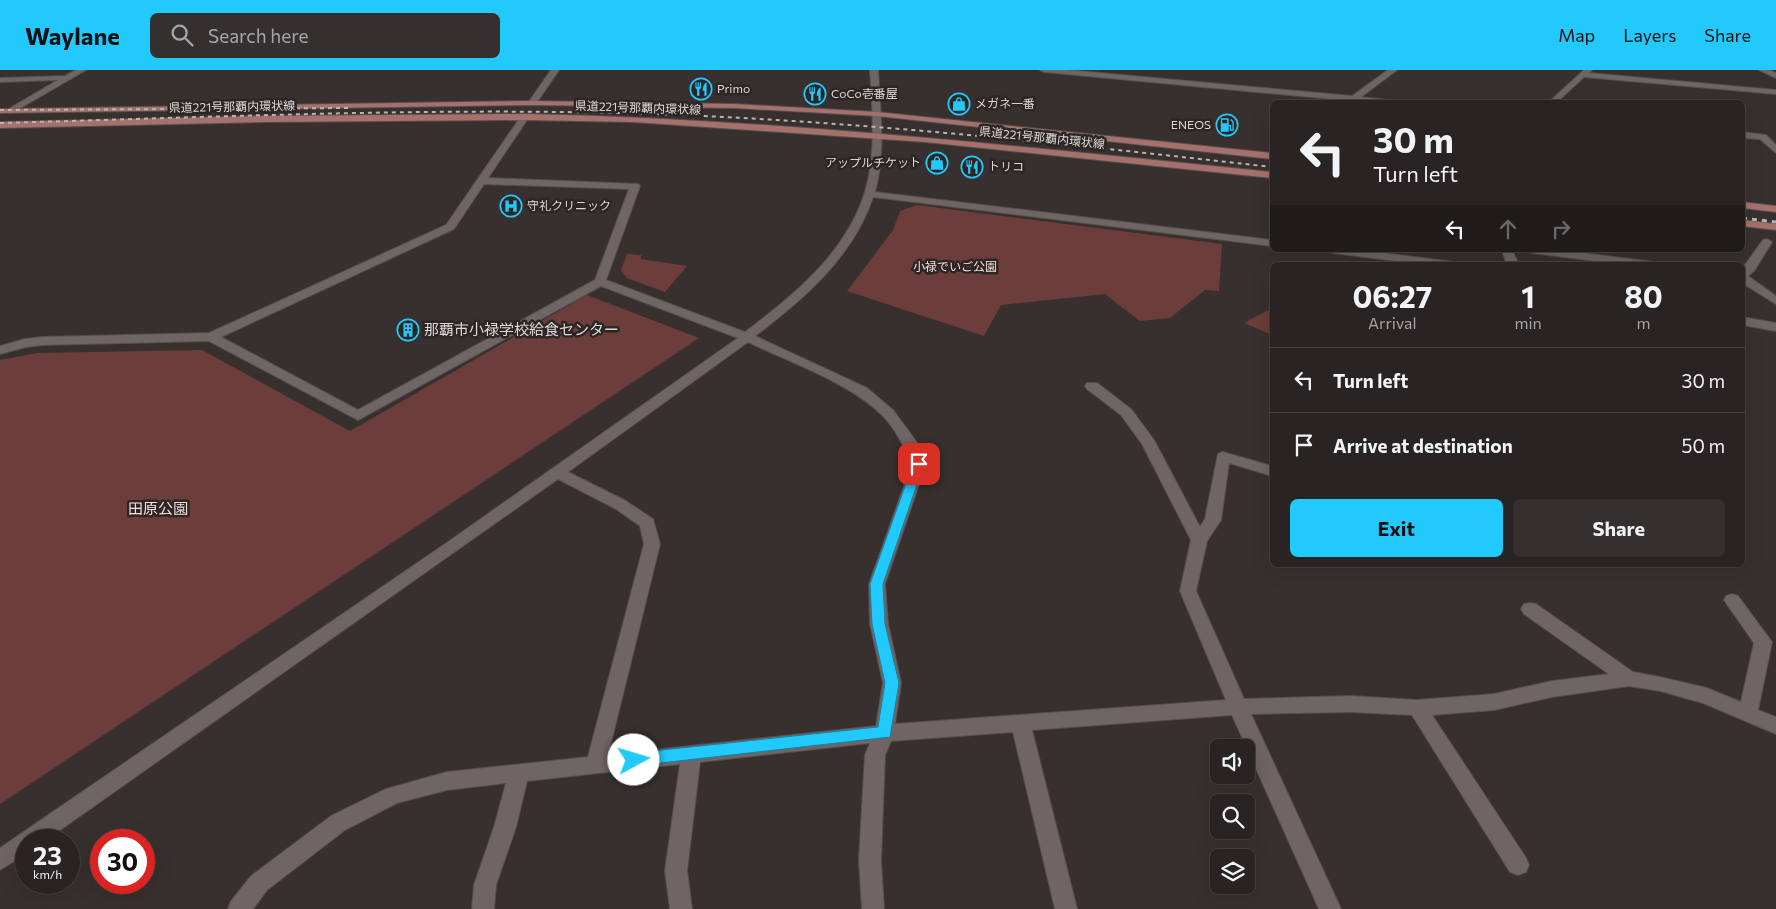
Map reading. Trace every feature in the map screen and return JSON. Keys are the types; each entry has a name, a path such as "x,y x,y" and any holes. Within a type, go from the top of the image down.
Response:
{"main road":[{"name":"県道221号那覇内環状線","path":"0,111 532,103 734,106 877,114 1270,156"},
{"name":"県道221号那覇内環状線","path":"0,124 258,119 525,117 633,119 878,134 1270,175"},
{"path":"1745,205 1776,209"},
{"path":"1745,223 1776,227"}],"street":[{"path":"9,111 82,70"},
{"path":"532,103 555,70"},
{"path":"45,829 557,472 768,322 794,299 835,257 856,226 870,194 878,156 874,70"},
{"path":"1044,70 1364,100"},
{"path":"1352,99 1393,70"},
{"path":"1763,70 1776,76"},
{"path":"1555,100 1586,73 1776,92"},
{"path":"1184,77 1190,84"},
{"path":"0,80 67,78"},
{"path":"0,350 25,343 42,341 211,337 450,227 525,117"},
{"path":"1745,135 1776,138"},
{"path":"1763,137 1776,150"},
{"path":"211,337 358,416 600,282 635,186 482,181"},
{"path":"870,194 1270,243"},
{"path":"1745,272 1750,270 1767,242"},
{"path":"1349,252 1430,262"},
{"path":"1548,252 1630,262"},
{"path":"1745,280 1776,301"},
{"path":"600,282 747,337 862,391 888,413 909,441 919,464 877,584 879,624 892,683 884,733 875,756 870,860 873,909"},
{"path":"1745,322 1776,327"},
{"path":"1092,386 1126,412 1149,443 1199,540"},
{"path":"1270,469 1223,457 1213,520 1199,540 1188,591 1238,707 1330,909"},
{"path":"557,472 621,505 647,523 652,544 596,764"},
{"path":"1732,600 1763,642 1748,714"},
{"path":"1530,608 1629,679"},
{"path":"240,909 259,883 338,823 393,795 447,781 884,733 1238,707 1350,704 1417,708 1494,702 1552,689 1629,679 1660,684 1707,696 1776,726"},
{"path":"1417,708 1518,865"},
{"path":"1021,723 1066,909"},
{"path":"681,909 676,871 691,753"},
{"path":"483,909 485,886 519,773"},
{"path":"0,860 15,850"}],"green space":[{"name":"小禄でいご公園","path":"917,205 1222,244 1219,291 1205,290 1170,318 1140,321 1105,294 1001,305 984,336 847,291 893,230 900,211"},
{"path":"627,254 641,255 641,259 687,266 665,292 627,278 621,270"},
{"name":"田原公園","path":"587,295 699,338 0,804 0,360 37,353 202,350 350,431"},
{"path":"1270,309 1270,334 1244,323"}],"railway":[{"path":"0,110 352,108"},
{"path":"0,123 408,112 653,114 731,117 886,128 1040,142 1270,167"},
{"path":"1745,218 1776,222"}],"place":[{"name":"Primo","path":"701,89"},
{"name":"CoCo壱番屋","path":"815,94"},
{"name":"メガネ一番","path":"959,104"},
{"name":"ENEOS","path":"1227,125"},
{"name":"アップルチケット","path":"937,163"},
{"name":"トリコ","path":"972,167"},
{"name":"守礼クリニック","path":"511,206"},
{"name":"那覇市小禄学校給食センター","path":"408,330"}],"route":[{"path":"634,760 884,733 892,683 879,624 877,584 919,464"}]}
